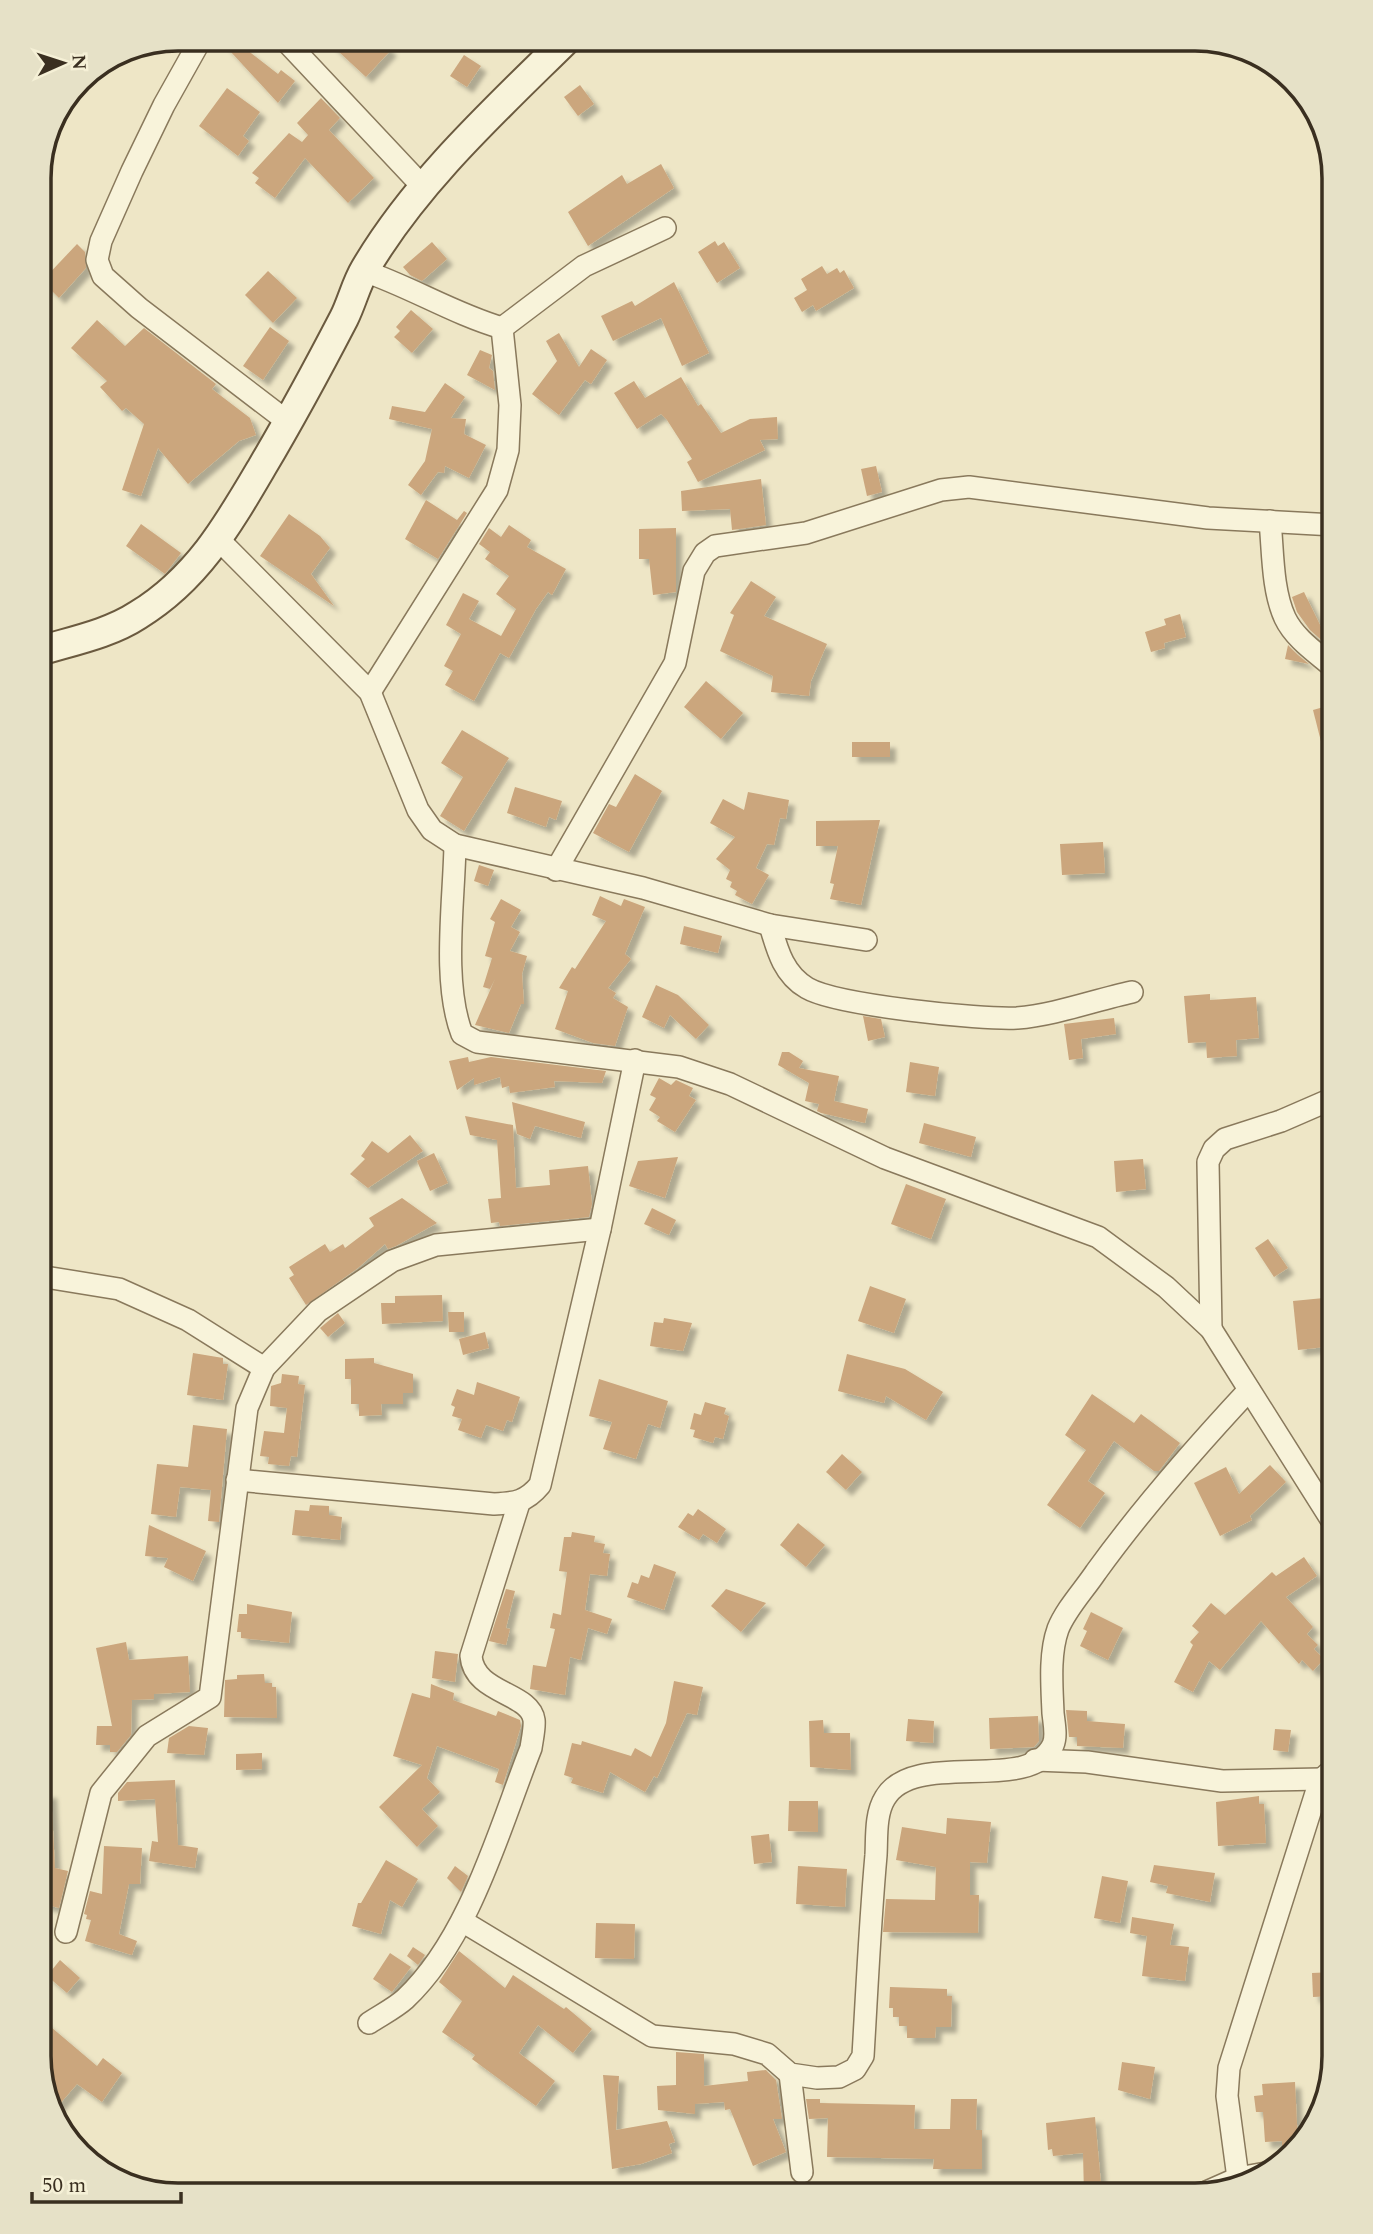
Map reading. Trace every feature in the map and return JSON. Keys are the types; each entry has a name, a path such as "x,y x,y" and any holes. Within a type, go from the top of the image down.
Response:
{"street":[{"path":"194,51 132,170 101,241 97,260 103,276 139,307 288,422"},
{"path":"296,51 424,188"},
{"path":"51,647 115,628 137,617 167,596 199,566 219,540 288,422 345,315 364,271 424,188 556,51"},
{"path":"502,328 584,267 665,228"},
{"path":"364,271 404,285 480,322 502,328"},
{"path":"370,692 497,490 508,450 510,405 502,328"},
{"path":"556,870 675,663 694,571 705,553 715,546 806,533 941,490 969,486 1208,518 1322,524"},
{"path":"1270,521 1279,601 1286,619 1300,639 1322,657"},
{"path":"219,540 370,692 418,810 432,830 455,845 654,891 770,925 866,940"},
{"path":"455,845 452,967 456,1019 462,1034 477,1042 679,1067 730,1084 885,1157 1098,1237 1166,1287 1211,1329 1322,1504"},
{"path":"770,925 786,969 806,988 830,997 932,1013 1017,1018 1132,992"},
{"path":"237,1480 494,1504 519,1503 530,1497 540,1485 600,1228 635,1060"},
{"path":"1211,1329 1208,1162 1214,1149 1225,1139 1281,1121 1322,1104"},
{"path":"66,1932 101,1793 147,1736 210,1697 247,1408 264,1368 318,1311 392,1261 436,1245 600,1228"},
{"path":"51,1278 119,1289 188,1320 264,1368"},
{"path":"462,1921 652,2036 745,2048 767,2054 790,2074 839,2077 855,2069 863,2056 873,1883 880,1810 885,1798 895,1786 918,1775 1004,1770 1035,1760 1050,1750 1055,1740 1052,1687 1055,1641 1064,1618 1131,1524 1249,1390"},
{"path":"369,2023 404,2000 428,1972 462,1921 531,1748 534,1719 528,1709 479,1678 472,1668 471,1656 519,1503"},
{"path":"1035,1760 1087,1762 1223,1781 1322,1774"},
{"path":"1238,2176 1227,2096 1229,2068 1322,1792"},
{"path":"790,2074 802,2172"}],"building":[{"path":"230,51 248,51 278,74 281,70 295,81 278,103"},
{"path":"338,51 390,51 366,77"},
{"path":"464,55 481,66 467,87 450,76"},
{"path":"580,85 594,104 578,116 564,97"},
{"path":"227,88 260,112 243,136 249,141 238,156 199,126"},
{"path":"321,98 340,118 329,130 374,178 348,203 305,158 275,198 255,183 259,178 252,173 289,133 302,142 308,135 297,123"},
{"path":"661,164 674,188 588,246 568,212 622,175 627,184"},
{"path":"715,241 718,246 724,242 740,268 717,283 698,252"},
{"path":"432,242 447,259 422,281 410,275 403,267"},
{"path":"77,244 85,252 86,268 59,298 51,290 51,271"},
{"path":"822,266 827,274 837,268 840,273 844,270 854,288 816,311 813,305 802,312 794,298 807,290 801,279"},
{"path":"268,271 297,298 273,323 245,295"},
{"path":"674,282 709,353 682,366 661,318 613,341 601,316 632,301 635,306"},
{"path":"411,310 433,329 412,353 394,337 400,331 396,327"},
{"path":"97,320 125,346 144,328 216,384 212,389 250,418 256,435 239,441 188,484 158,448 141,496 122,490 144,424 126,408 122,411 100,387 107,381 71,348"},
{"path":"270,327 289,341 263,380 243,366"},
{"path":"559,333 579,367 591,349 607,360 591,384 585,380 559,415 532,394 557,361 546,341"},
{"path":"480,350 492,355 489,368 493,371 495,390 467,375"},
{"path":"681,377 698,406 701,404 721,433 750,419 777,417 778,439 760,440 765,450 698,482 687,462 692,459 667,420 661,414 637,429 614,393 634,381 645,398"},
{"path":"445,383 465,397 451,418 466,419 464,434 486,445 469,478 445,466 444,473 438,472 421,495 408,485 425,461 432,429 389,419 392,406 425,412"},
{"path":"876,466 882,492 867,496 861,469"},
{"path":"761,479 766,525 732,530 730,509 682,511 681,491"},
{"path":"426,500 457,520 464,511 467,513 438,559 405,539"},
{"path":"289,514 320,536 330,548 311,574 334,606 260,556"},
{"path":"141,524 181,553 165,574 126,546"},
{"path":"509,525 531,540 527,547 566,569 552,595 548,592 536,609 509,658 500,653 474,701 445,685 453,671 444,666 461,634 446,625 463,593 479,601 469,619 501,636 516,609 496,594 509,576 485,559 490,552 479,544 489,528 501,537"},
{"path":"676,528 676,592 653,595 649,559 639,559 639,529"},
{"path":"751,581 776,597 764,616 827,644 811,681 809,696 771,692 773,676 720,651 734,615 730,613"},
{"path":"1304,592 1322,629 1322,640 1297,612 1292,597"},
{"path":"1180,614 1186,637 1164,643 1165,648 1151,652 1145,632 1166,625 1164,619"},
{"path":"1288,645 1298,655 1309,664 1285,659"},
{"path":"706,681 743,713 721,739 684,707"},
{"path":"1322,707 1322,745 1313,710"},
{"path":"462,730 509,758 464,831 440,816 463,777 441,763"},
{"path":"852,742 890,742 890,757 852,757"},
{"path":"635,774 662,791 629,852 593,833 609,804 616,807"},
{"path":"515,787 562,801 556,820 549,817 546,827 507,813"},
{"path":"748,792 789,800 786,819 780,818 774,845 767,844 756,868 769,875 752,904 735,895 737,891 730,887 732,882 726,879 730,870 716,859 735,837 710,823 723,799 744,810"},
{"path":"880,820 861,905 830,899 834,884 830,883 838,846 816,846 816,821"},
{"path":"1103,842 1105,873 1062,875 1060,844"},
{"path":"479,865 494,870 488,886 474,881"},
{"path":"600,896 621,906 624,899 645,907 625,954 631,959 608,988 616,993 613,998 628,1007 615,1046 593,1043 555,1029 568,991 559,988 572,967 575,969 606,921 592,915"},
{"path":"501,899 521,910 511,927 520,932 510,951 527,956 522,974 524,1004 521,1004 509,1033 475,1025 495,979 490,989 483,987 492,958 485,956 495,922 490,919"},
{"path":"684,926 722,936 718,953 680,944"},
{"path":"656,985 678,995 709,1025 696,1039 670,1015 664,1028 642,1017"},
{"path":"1210,994 1210,1000 1256,997 1259,1038 1236,1040 1237,1056 1207,1058 1206,1042 1188,1043 1184,996"},
{"path":"863,1016 881,1019 885,1037 868,1041"},
{"path":"1114,1018 1116,1034 1081,1039 1083,1058 1069,1060 1064,1024"},
{"path":"782,1052 789,1052 803,1061 799,1068 839,1076 834,1101 868,1109 865,1123 821,1113 817,1111 819,1104 805,1101 809,1083 778,1065"},
{"path":"468,1057 469,1062 491,1057 606,1071 602,1083 554,1081 555,1087 510,1093 509,1086 502,1088 500,1077 474,1085 474,1078 457,1090 449,1061"},
{"path":"910,1062 939,1067 935,1096 906,1092"},
{"path":"659,1078 671,1085 676,1080 693,1088 689,1096 696,1100 675,1132 657,1121 660,1117 649,1110 656,1098 650,1095"},
{"path":"512,1102 585,1122 581,1138 535,1126 530,1139 517,1134"},
{"path":"465,1116 513,1125 516,1188 550,1185 549,1170 588,1166 592,1204 589,1217 500,1226 499,1222 491,1223 488,1199 501,1198 497,1140 470,1135"},
{"path":"924,1123 976,1137 971,1157 919,1143"},
{"path":"410,1135 423,1151 368,1188 350,1174 365,1159 361,1156 372,1141 388,1153"},
{"path":"434,1153 448,1183 430,1191 417,1161"},
{"path":"678,1157 665,1198 629,1186 638,1161"},
{"path":"1143,1159 1146,1189 1116,1192 1114,1161"},
{"path":"906,1184 946,1199 931,1239 891,1224"},
{"path":"402,1198 437,1223 396,1246 388,1249 385,1244 358,1268 306,1305 289,1278 294,1275 289,1267 325,1244 330,1252 343,1244 345,1248 374,1226 369,1218"},
{"path":"652,1208 676,1220 669,1235 644,1224"},
{"path":"1268,1239 1288,1268 1274,1277 1255,1248"},
{"path":"870,1286 906,1299 894,1333 858,1321"},
{"path":"442,1295 443,1321 382,1324 381,1303 395,1303 395,1296"},
{"path":"1322,1298 1322,1347 1298,1350 1293,1301"},
{"path":"448,1312 464,1312 464,1332 449,1332"},
{"path":"338,1313 345,1323 328,1337 320,1328"},
{"path":"664,1318 692,1323 683,1351 650,1346 654,1322 663,1323"},
{"path":"485,1332 489,1348 463,1355 459,1339"},
{"path":"193,1353 223,1358 223,1364 228,1364 223,1400 187,1395"},
{"path":"847,1354 905,1369 943,1392 926,1420 886,1396 884,1403 838,1391"},
{"path":"374,1358 374,1363 413,1374 413,1393 403,1393 403,1404 381,1404 382,1415 359,1416 359,1404 351,1404 351,1379 345,1379 345,1359"},
{"path":"282,1374 299,1376 298,1384 305,1385 297,1457 291,1456 289,1466 268,1464 269,1457 260,1456 264,1431 284,1433 287,1408 270,1406 271,1386 281,1383"},
{"path":"599,1379 668,1401 660,1428 648,1424 636,1459 603,1449 612,1422 589,1416"},
{"path":"477,1382 520,1397 512,1422 507,1420 503,1431 486,1425 481,1438 458,1430 462,1419 452,1416 455,1407 451,1405 457,1389 474,1395"},
{"path":"1092,1394 1134,1423 1141,1414 1180,1443 1159,1471 1154,1471 1114,1441 1088,1481 1105,1493 1080,1528 1047,1505 1086,1450 1065,1435"},
{"path":"705,1402 726,1408 724,1414 729,1416 723,1439 715,1437 713,1443 693,1437 695,1430 690,1429 694,1413 701,1415"},
{"path":"193,1425 227,1429 219,1522 208,1521 211,1490 180,1487 176,1517 151,1514 157,1464 188,1467"},
{"path":"842,1454 862,1472 846,1490 826,1472"},
{"path":"1270,1465 1286,1482 1250,1516 1252,1520 1220,1536 1194,1483 1226,1467 1239,1494"},
{"path":"310,1505 329,1506 329,1515 342,1517 340,1540 292,1535 295,1510 309,1511"},
{"path":"698,1509 726,1529 717,1543 703,1534 699,1540 678,1527 688,1513 693,1516"},
{"path":"798,1523 825,1545 806,1567 780,1545"},
{"path":"149,1525 206,1551 193,1581 164,1567 168,1558 145,1556"},
{"path":"572,1532 595,1536 594,1542 605,1544 603,1553 610,1554 607,1576 590,1574 585,1610 612,1619 607,1634 588,1628 581,1660 570,1657 565,1695 530,1689 533,1665 546,1667 555,1629 550,1628 553,1613 561,1615 567,1572 559,1571 564,1537 571,1537"},
{"path":"1304,1557 1317,1576 1286,1597 1313,1627 1307,1634 1318,1645 1314,1649 1322,1657 1322,1661 1313,1671 1302,1660 1299,1664 1261,1621 1220,1670 1209,1661 1193,1692 1174,1682 1193,1645 1190,1642 1199,1632 1192,1626 1211,1603 1225,1615 1272,1572 1276,1576"},
{"path":"654,1564 676,1572 664,1610 627,1597 632,1582 638,1584 641,1575 649,1578"},
{"path":"506,1589 515,1591 506,1628 510,1629 506,1645 489,1641"},
{"path":"726,1589 766,1603 741,1632 711,1606"},
{"path":"247,1604 292,1612 289,1643 241,1638 241,1632 237,1632 239,1614 247,1614"},
{"path":"1091,1612 1123,1628 1108,1660 1080,1646 1087,1631 1083,1629"},
{"path":"126,1642 129,1660 188,1656 190,1692 154,1694 154,1699 132,1700 131,1735 117,1752 110,1752 110,1745 96,1745 97,1726 112,1726 96,1648"},
{"path":"435,1651 458,1654 455,1682 432,1678"},
{"path":"264,1674 265,1683 272,1683 272,1687 276,1687 277,1718 224,1717 225,1680 237,1679 237,1675"},
{"path":"674,1681 703,1687 697,1715 687,1713 657,1778 654,1776 645,1792 610,1772 603,1793 571,1783 573,1778 564,1775 572,1743 581,1745 582,1741 631,1756 635,1748 651,1757 666,1723"},
{"path":"431,1684 454,1693 453,1700 496,1716 498,1711 520,1720 521,1726 503,1785 495,1782 499,1769 437,1746 427,1778 440,1792 422,1809 438,1826 417,1847 379,1807 422,1765 393,1756 412,1693 430,1698"},
{"path":"1066,1710 1087,1711 1087,1721 1125,1724 1123,1748 1077,1746 1077,1737 1069,1737"},
{"path":"1038,1716 1039,1741 1034,1747 990,1749 989,1718"},
{"path":"908,1719 934,1721 933,1743 906,1741"},
{"path":"823,1720 824,1733 850,1733 851,1770 810,1767 809,1721"},
{"path":"189,1726 208,1728 204,1755 167,1753 169,1738"},
{"path":"1275,1729 1291,1730 1288,1752 1273,1750"},
{"path":"262,1753 262,1769 236,1770 236,1754"},
{"path":"175,1780 178,1845 198,1848 195,1868 149,1861 152,1841 158,1842 155,1799 118,1801 118,1793 127,1782"},
{"path":"51,1792 55,1868 68,1871 59,1908 51,1906"},
{"path":"1259,1796 1259,1804 1264,1804 1266,1843 1218,1846 1216,1802"},
{"path":"789,1801 818,1801 818,1832 788,1831"},
{"path":"947,1818 991,1822 987,1863 970,1862 970,1895 979,1895 978,1933 883,1932 886,1899 935,1900 936,1867 896,1860 902,1827 946,1834"},
{"path":"769,1834 772,1862 754,1864 751,1836"},
{"path":"104,1846 142,1848 140,1884 129,1884 119,1934 137,1941 132,1955 85,1941 91,1920 86,1919 87,1915 84,1914 90,1891 102,1894"},
{"path":"386,1860 418,1879 402,1907 390,1900 381,1934 352,1926 358,1903 361,1903"},
{"path":"1154,1865 1215,1873 1210,1902 1166,1893 1168,1886 1150,1882"},
{"path":"455,1866 468,1876 461,1892 447,1878"},
{"path":"798,1866 847,1869 845,1907 796,1904"},
{"path":"1102,1876 1128,1881 1120,1923 1094,1918"},
{"path":"1132,1917 1174,1924 1170,1945 1189,1947 1185,1981 1142,1976 1147,1936 1130,1933"},
{"path":"596,1923 635,1924 634,1959 595,1958"},
{"path":"413,1947 425,1955 418,1965 407,1956"},
{"path":"459,1951 505,1988 513,1975 564,2009 566,2007 592,2029 573,2053 538,2025 519,2053 555,2081 536,2106 472,2059 475,2055 442,2032 462,2001 439,1982"},
{"path":"390,1953 411,1967 392,1992 373,1979"},
{"path":"60,1960 80,1978 67,1993 51,1979 51,1971"},
{"path":"1312,1973 1322,1973 1322,1997 1313,1997"},
{"path":"890,1987 947,1989 947,1996 952,1996 951,2027 936,2027 935,2038 907,2038 907,2026 899,2026 899,2017 893,2017 893,2008 889,2008"},
{"path":"51,2027 97,2066 103,2058 122,2073 102,2102 77,2084 60,2104 53,2081"},
{"path":"676,2052 704,2054 704,2086 748,2081 747,2072 766,2070 776,2080 782,2119 773,2119 786,2152 753,2166 730,2109 725,2110 724,2102 695,2104 695,2114 658,2110 657,2086 676,2085"},
{"path":"1122,2062 1155,2067 1150,2099 1118,2090"},
{"path":"603,2075 619,2076 616,2130 667,2121 675,2142 669,2144 672,2153 641,2164 612,2169"},
{"path":"1295,2082 1297,2132 1282,2149 1282,2141 1265,2142 1263,2112 1256,2112 1254,2096 1263,2095 1262,2084"},
{"path":"806,2099 820,2099 820,2103 915,2105 914,2129 950,2129 951,2099 977,2099 976,2130 982,2130 982,2169 933,2169 934,2159 827,2157 828,2118 809,2119"},
{"path":"1095,2117 1101,2183 1084,2183 1083,2153 1053,2156 1052,2149 1048,2150 1046,2123"}]}
